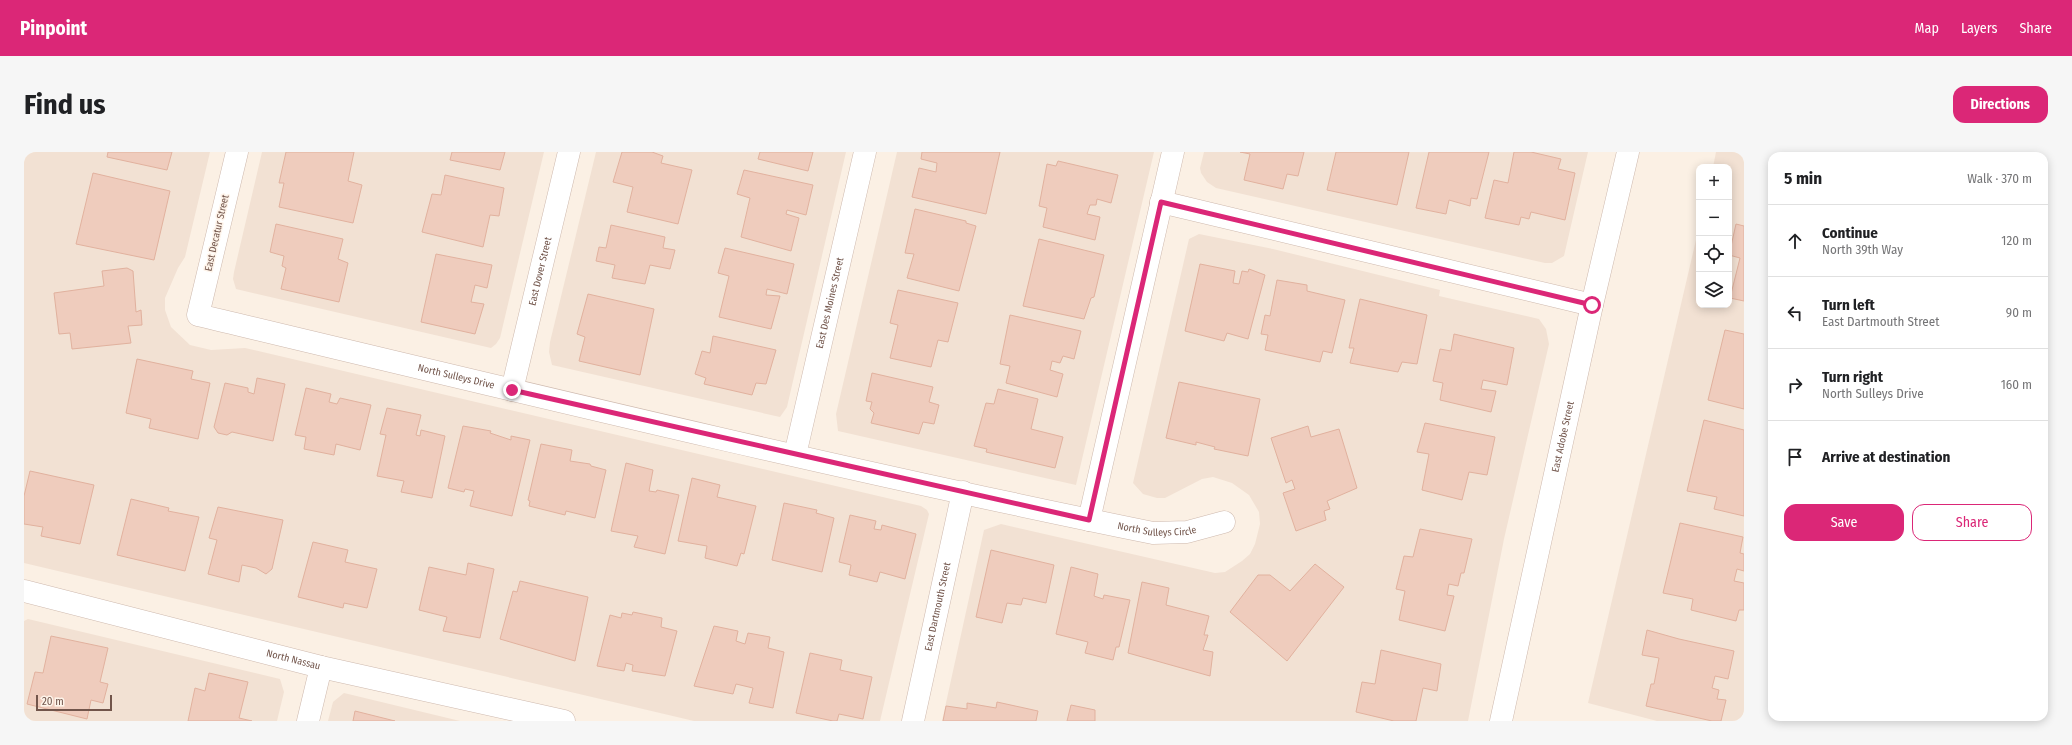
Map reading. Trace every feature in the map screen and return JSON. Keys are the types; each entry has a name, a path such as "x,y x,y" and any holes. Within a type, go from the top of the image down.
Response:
{"street":[{"name":"East Decatur Street","path":"198,314 237,152"},
{"name":"East Dover Street","path":"512,390 569,152"},
{"name":"East Des Moines Street","path":"794,455 865,152"},
{"path":"1089,520 1173,152"},
{"name":"East Adobe Street","path":"1500,721 1592,305 1628,152"},
{"path":"1161,202 1592,305"},
{"name":"North Sulleys Drive","path":"198,314 512,390 794,455 1089,520"},
{"name":"East Dartmouth Street","path":"913,721 963,492"},
{"name":"North Sulleys Circle","path":"1089,520 1154,533 1187,532 1224,522"},
{"name":"North Nassau","path":"24,592 321,667 564,721"},
{"path":"308,721 321,667"}],"shaded area":[{"path":"24,152 210,152 185,257 178,268 165,298 165,310 171,327 190,345 211,350 245,348 921,506 927,510 929,514 880,721 694,721 24,563"},
{"path":"262,152 544,152 500,338 496,344 491,348 236,289 233,279 234,272"},
{"path":"596,152 846,152 787,407 780,417 552,365 549,352 550,342"},
{"path":"897,152 1154,152 1076,485 838,431 836,414"},
{"path":"1204,152 1588,152 1564,256 1552,263 1545,263 1216,188 1207,182 1201,173 1200,168"},
{"path":"1716,152 1744,152 1744,721 1657,721 1588,703 1696,240 1696,308 1732,308 1732,164 1714,164"},
{"path":"1199,234 1273,249 1440,290 1439,296 1539,319 1546,329 1549,344 1504,539 1468,721 942,721 984,530 1001,524 1215,573 1225,572 1250,554 1255,544 1260,524 1259,512 1249,495 1232,483 1213,477 1202,479 1165,498 1157,498 1143,494 1133,483 1189,239"},
{"path":"28,619 280,679 284,692 277,721 24,721 24,621"},
{"path":"344,693 460,721 328,721 333,702"}],"building":[{"path":"108,152 172,152 167,170 107,157"},
{"path":"286,152 354,152 348,181 362,185 353,223 279,207 284,183 279,183"},
{"path":"452,152 505,152 500,170 450,160"},
{"path":"622,152 652,152 663,156 661,163 692,170 678,224 627,212 633,187 613,182"},
{"path":"760,152 813,152 808,171 758,159"},
{"path":"922,152 1000,152 986,214 912,197 919,168 936,172 937,163 921,159"},
{"path":"1240,152 1304,152 1298,176 1287,174 1283,189 1244,180 1250,154"},
{"path":"1336,152 1409,152 1397,205 1327,190"},
{"path":"1429,152 1489,152 1477,199 1471,198 1470,206 1449,200 1446,214 1416,208"},
{"path":"1514,152 1531,152 1561,159 1558,169 1575,173 1565,220 1531,212 1529,219 1521,217 1519,225 1485,218 1494,180 1508,183"},
{"path":"1058,161 1118,175 1111,203 1097,199 1096,205 1090,205 1087,214 1100,217 1095,240 1043,227 1047,208 1039,206 1047,164 1056,166"},
{"path":"744,170 813,185 806,215 787,210 786,214 799,218 791,251 741,237 750,198 737,194"},
{"path":"93,173 170,191 154,260 76,244"},
{"path":"445,175 504,188 499,216 490,215 483,247 422,232 432,194 441,195"},
{"path":"915,209 966,221 966,223 976,226 959,291 907,278 914,254 905,253"},
{"path":"276,224 343,239 338,259 348,263 339,302 281,289 286,268 282,266 284,256 270,252"},
{"path":"1736,224 1744,226 1744,301 1732,298 1732,290 1740,258 1732,256 1732,242"},
{"path":"611,225 665,237 663,248 675,250 670,269 650,265 645,284 612,278 615,265 596,261 599,247 606,248"},
{"path":"1039,239 1104,255 1094,297 1091,298 1084,319 1023,306"},
{"path":"725,248 794,264 787,294 767,289 766,295 780,296 771,329 719,317 729,276 718,273"},
{"path":"436,254 492,265 487,288 475,285 471,302 484,304 475,334 421,322"},
{"path":"1200,264 1235,271 1233,283 1239,284 1242,271 1248,272 1249,269 1265,275 1248,339 1227,333 1224,341 1185,331"},
{"path":"127,268 133,271 136,312 141,310 142,325 128,326 131,343 72,349 70,333 59,334 54,293 104,286 102,271"},
{"path":"1277,280 1307,285 1307,291 1345,300 1332,353 1323,351 1320,362 1265,350 1268,335 1261,334 1265,315 1270,316"},
{"path":"898,290 958,303 948,342 938,340 931,367 890,358 898,325 890,323"},
{"path":"588,294 654,309 640,375 579,361 585,337 577,334"},
{"path":"1360,299 1427,315 1417,364 1402,362 1398,372 1350,363 1354,348 1349,348"},
{"path":"1010,315 1081,331 1074,359 1063,356 1060,363 1052,361 1050,370 1063,374 1057,397 1006,383 1010,366 1000,364"},
{"path":"1725,330 1744,334 1744,409 1708,400"},
{"path":"1454,334 1514,348 1507,385 1483,380 1481,389 1496,391 1491,412 1440,400 1443,383 1433,381 1440,349 1451,351"},
{"path":"713,336 776,350 766,384 756,383 752,395 704,384 706,378 695,374 702,351 710,353"},
{"path":"137,359 193,371 191,379 210,383 198,439 149,428 151,419 126,413"},
{"path":"872,373 933,387 929,402 939,405 934,424 923,422 919,434 871,423 874,413 870,409 872,402 866,401"},
{"path":"257,378 285,384 273,441 232,432 227,435 218,433 214,427 225,383 248,388 248,392 254,394"},
{"path":"1179,382 1260,399 1248,456 1214,449 1215,447 1196,442 1196,445 1166,438"},
{"path":"306,388 331,394 329,402 337,404 340,398 371,405 360,450 336,444 334,455 304,449 306,437 295,435"},
{"path":"998,389 1038,399 1031,429 1063,437 1055,468 986,452 987,449 974,446 986,403 994,404"},
{"path":"387,408 421,415 416,435 420,436 421,430 445,436 432,498 401,492 404,481 377,476 386,435 380,434"},
{"path":"1704,420 1744,430 1744,516 1714,509 1717,497 1687,491"},
{"path":"1425,423 1495,437 1487,475 1469,472 1462,500 1422,490 1429,454 1417,452"},
{"path":"463,426 491,431 490,433 511,440 511,436 530,440 512,516 470,506 474,491 465,489 464,492 448,488"},
{"path":"1308,426 1311,437 1339,429 1357,488 1327,501 1330,509 1324,511 1326,520 1296,531 1283,493 1295,489 1292,480 1286,483 1271,438"},
{"path":"541,444 572,450 570,461 590,464 591,466 606,470 595,518 566,511 565,515 529,506 530,501 528,500"},
{"path":"626,463 653,470 649,491 656,492 657,490 679,495 665,554 634,547 638,536 611,531"},
{"path":"30,471 94,485 80,544 41,536 43,527 24,524 24,496"},
{"path":"692,478 720,485 717,497 756,506 744,554 741,553 737,566 705,558 707,546 678,541"},
{"path":"131,499 169,508 168,511 199,517 185,571 117,555"},
{"path":"784,503 817,510 816,513 834,518 822,572 772,560"},
{"path":"218,507 283,520 272,569 266,574 256,568 242,565 239,582 208,574 217,540 209,538"},
{"path":"850,515 876,521 874,529 881,530 882,525 916,534 905,579 880,572 877,582 849,575 851,565 839,562"},
{"path":"1680,523 1743,537 1740,553 1744,554 1744,571 1737,569 1734,581 1744,583 1744,610 1739,610 1736,621 1691,610 1693,599 1663,593"},
{"path":"1420,529 1472,539 1464,573 1461,573 1458,586 1449,584 1447,595 1454,596 1445,631 1399,620 1405,591 1396,589 1404,556 1413,557"},
{"path":"313,542 348,550 345,562 377,569 367,608 344,603 343,608 298,597"},
{"path":"991,550 1054,565 1046,603 1023,598 1021,605 1007,603 1002,623 976,617"},
{"path":"468,563 494,569 480,638 443,631 447,617 419,610 429,567 466,575"},
{"path":"1315,564 1344,587 1287,661 1230,612 1258,575 1270,575 1290,591"},
{"path":"1071,567 1098,574 1094,596 1103,599 1104,595 1130,600 1119,647 1116,647 1113,660 1085,653 1088,642 1056,634"},
{"path":"520,581 588,597 575,661 500,639 513,591 517,592"},
{"path":"1142,582 1169,588 1166,605 1209,616 1204,635 1208,635 1203,650 1213,652 1210,676 1128,653"},
{"path":"633,612 662,618 661,627 677,631 665,676 632,671 633,665 626,663 624,671 597,666 610,615 621,618 622,613 632,615"},
{"path":"714,626 738,631 736,641 745,644 748,633 770,637 768,648 784,652 773,708 749,703 753,688 736,684 733,694 694,686"},
{"path":"1647,630 1679,639 1734,651 1728,679 1715,676 1712,688 1719,690 1717,699 1726,700 1721,721 1712,721 1646,706 1651,684 1654,684 1659,658 1642,655"},
{"path":"51,636 108,648 100,682 108,684 103,703 91,700 87,719 27,704 35,672 43,673"},
{"path":"1381,650 1441,664 1437,691 1423,688 1416,721 1394,721 1356,712 1362,682 1375,684"},
{"path":"810,653 842,660 840,670 872,677 863,719 839,714 837,721 833,721 796,713"},
{"path":"209,673 248,682 239,718 252,721 188,721 195,688 205,691"},
{"path":"997,702 1038,711 1036,721 943,721 946,706 967,709 967,703 996,708"},
{"path":"1071,705 1095,710 1095,721 1067,721"},
{"path":"355,711 395,721 353,721"}],"route":[{"path":"512,390 794,455 1089,520 1161,202 1592,305"}]}
